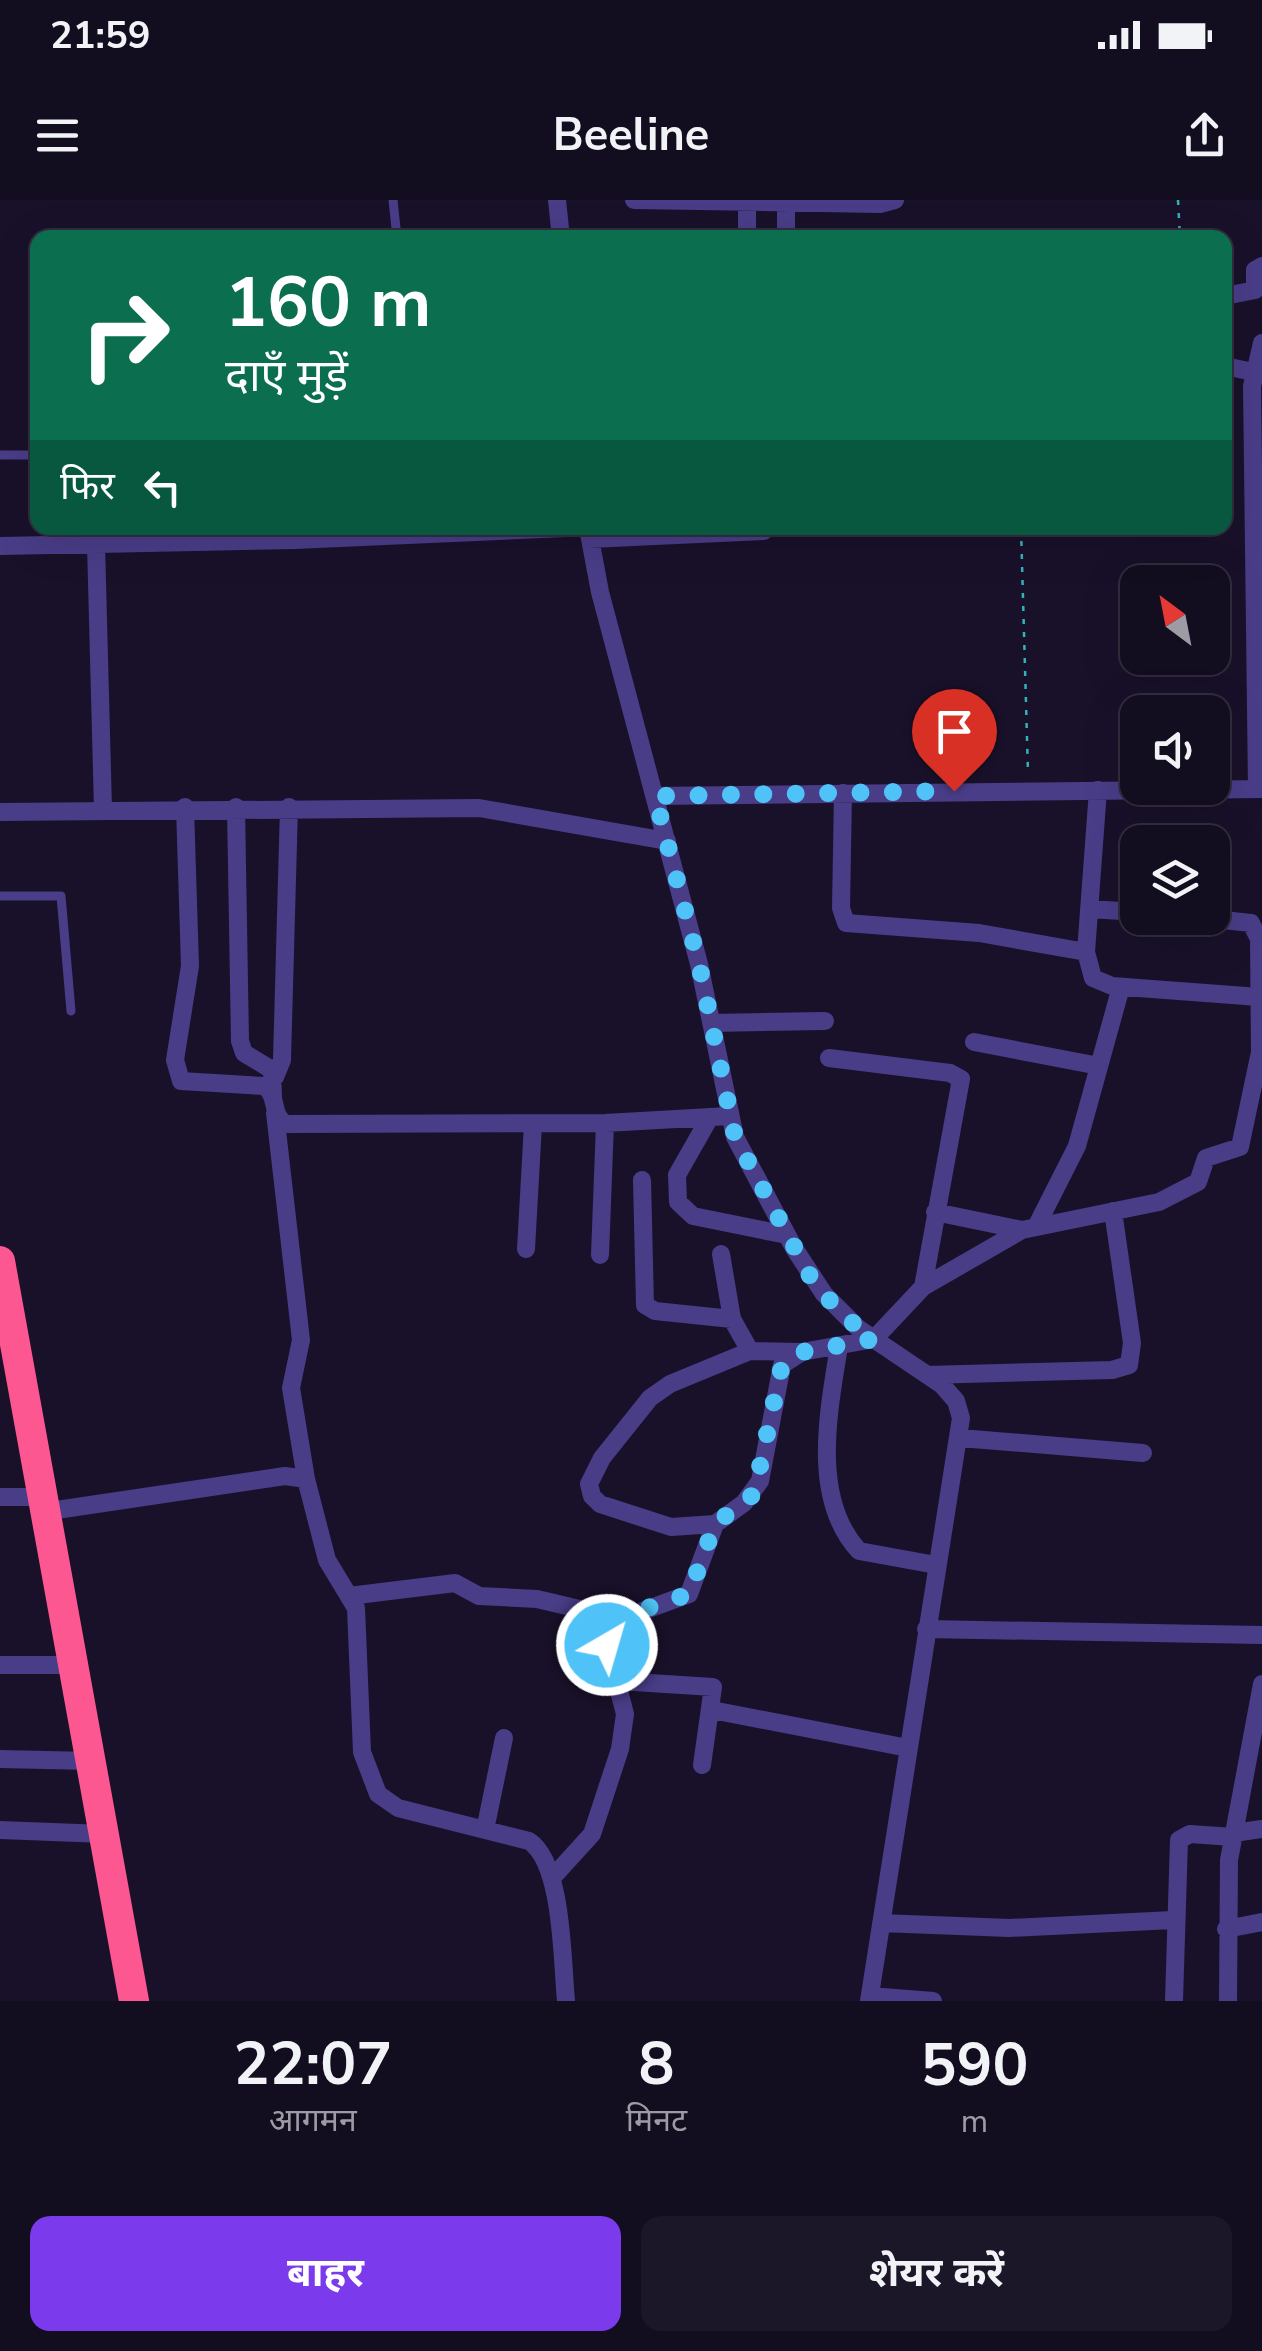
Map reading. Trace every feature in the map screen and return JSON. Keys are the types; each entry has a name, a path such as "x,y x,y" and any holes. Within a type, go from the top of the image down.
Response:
{"highway":[{"path":"0,1261 134,2001"}],"street":[{"path":"558,200 560,230"},
{"path":"634,200 880,204 895,200"},
{"path":"747,202 748,230"},
{"path":"786,202 786,230"},
{"path":"1232,295 1255,290 1256,270 1262,266"},
{"path":"655,796 1259,789 1256,382 1262,343"},
{"path":"1232,370 1256,382"},
{"path":"0,546 414,535"},
{"path":"590,535 712,1023 720,1117 786,1235 832,1304 956,1401 960,1438 936,1566 870,1999 933,2001"},
{"path":"96,544 103,809"},
{"path":"1098,790 1086,952 1093,978 1121,987 1259,997"},
{"path":"844,792 842,908 846,922 978,933 1086,952"},
{"path":"0,812 184,807 480,808 667,841"},
{"path":"184,807 190,966 176,1072 181,1080 192,1084 264,1086 286,1124 605,1124 720,1117"},
{"path":"236,807 241,1048 268,1066 275,1078"},
{"path":"289,807 282,1060 275,1078 274,1105 301,1340 291,1388 306,1479 327,1560 349,1596 359,1622 362,1752 378,1794 398,1808 540,1848 552,1878 566,2001"},
{"path":"1089,909 1120,911"},
{"path":"802,1352 782,1365 754,1494 715,1524 682,1528 660,1524 600,1504 592,1496 589,1484 602,1458 650,1398 680,1379 750,1352 802,1352 874,1339 923,1286 1030,1227 1185,1191 1198,1182 1206,1158 1240,1148 1253,1129 1260,1052 1259,997 1256,930 1241,920 1230,919"},
{"path":"1030,1227 1073,1158 1121,987"},
{"path":"712,1023 825,1021"},
{"path":"974,1042 1099,1066"},
{"path":"829,1058 950,1073 961,1079 962,1092 923,1286"},
{"path":"720,1117 677,1175 678,1202 693,1216 786,1235"},
{"path":"526,1248 533,1124"},
{"path":"600,1255 605,1124"},
{"path":"642,1180 645,1305 732,1320"},
{"path":"926,1375 1112,1370 1129,1366 1132,1343 1113,1210"},
{"path":"935,1212 1030,1227"},
{"path":"721,1254 732,1320 750,1352"},
{"path":"839,1346 827,1452 838,1519 859,1552 936,1566"},
{"path":"960,1438 1143,1452"},
{"path":"0,1497 42,1504 286,1476 306,1479"},
{"path":"552,1878 592,1834 604,1803 625,1714 606,1632 618,1618 689,1594 715,1524"},
{"path":"349,1596 454,1583 479,1596 536,1599 618,1618"},
{"path":"926,1629 1262,1634"},
{"path":"0,1665 74,1665"},
{"path":"618,1681 707,1685 716,1692 702,1766"},
{"path":"1228,2001 1226,1928 1234,1835 1262,1684"},
{"path":"712,1710 908,1748"},
{"path":"485,1830 504,1738"},
{"path":"0,1758 92,1761"},
{"path":"1174,2001 1173,1920 1179,1840 1190,1834 1234,1835 1262,1829"},
{"path":"0,1830 104,1834"},
{"path":"881,1922 1009,1928 1173,1920"},
{"path":"1226,1928 1262,1922"}],"lane":[{"path":"393,200 396,230"},
{"path":"0,456 30,455"},
{"path":"0,896 61,896 72,1011"}],"path":[{"path":"1178,200 1180,230"},
{"path":"1022,535 1029,790"}],"route":[{"path":"607,1645 606,1632 618,1618 689,1594 700,1554 715,1524 754,1494 764,1466 782,1365 802,1352 874,1339 840,1313 810,1276 735,1137 699,964 655,796 954,791"}]}
